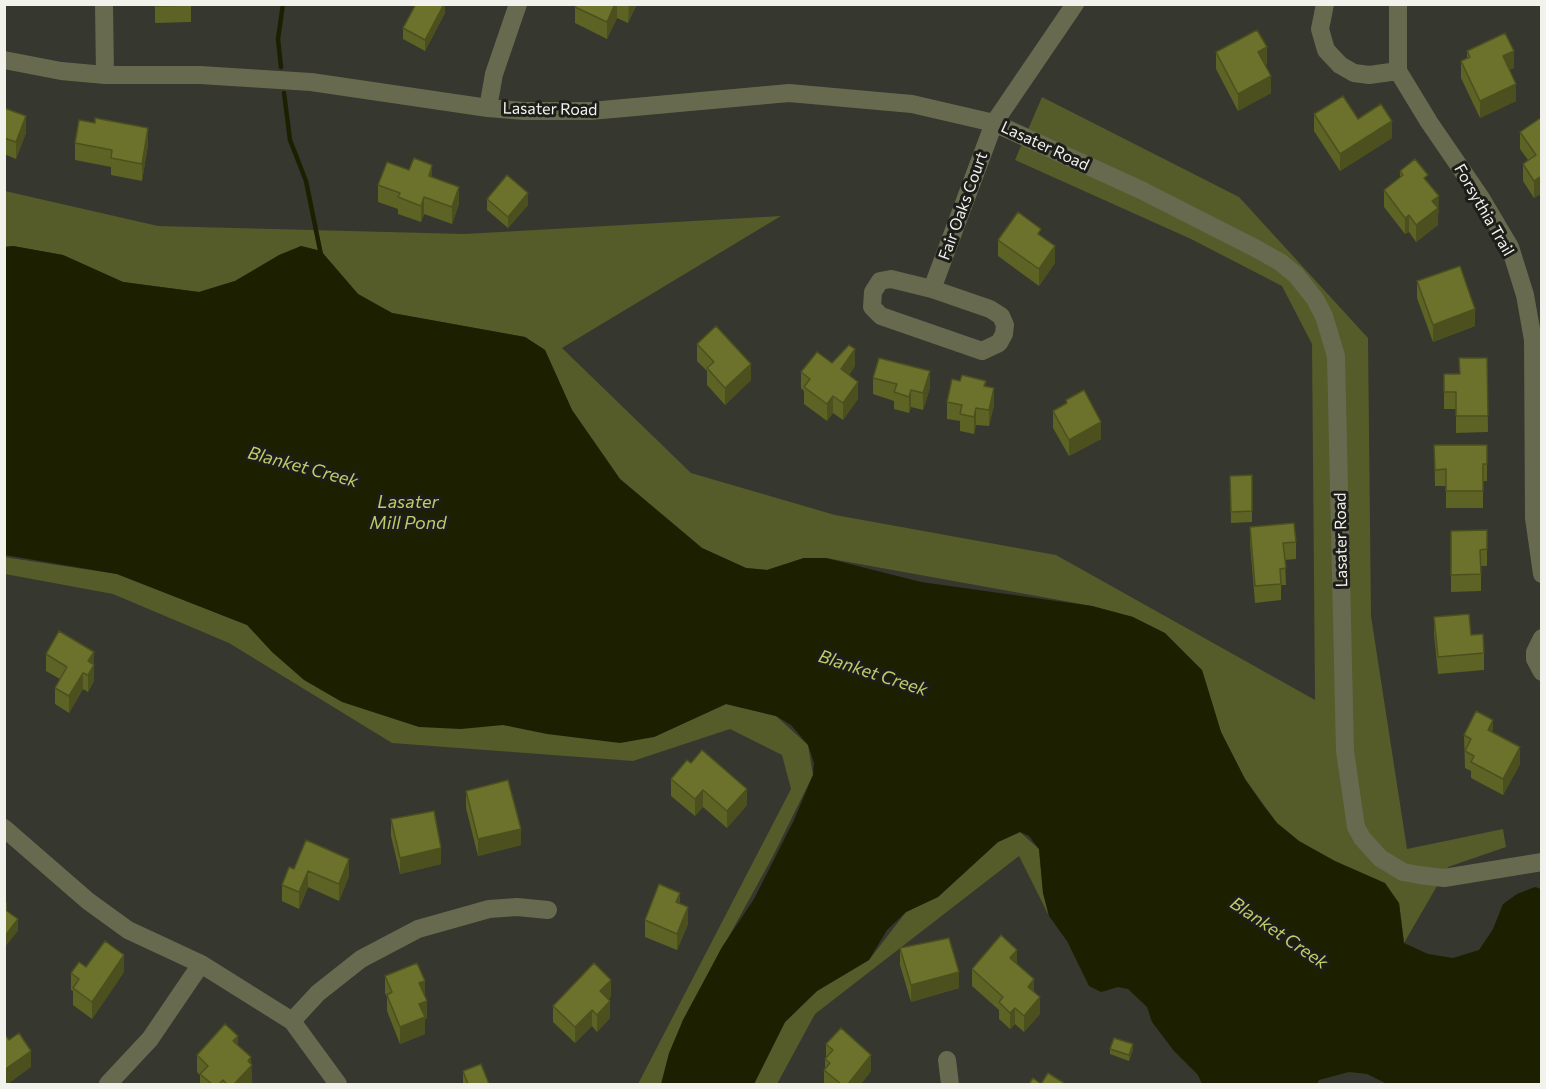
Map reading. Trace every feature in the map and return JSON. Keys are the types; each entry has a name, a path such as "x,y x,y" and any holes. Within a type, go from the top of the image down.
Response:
{"street":[{"path":"104,4 105,75"},
{"path":"488,108 494,74 518,4"},
{"name":"Fair Oaks Court","path":"932,289 994,123 1075,4"},
{"path":"1324,4 1320,29 1326,50 1340,65 1354,74 1369,75 1398,71 1398,4"},
{"name":"Lasater Road","path":"4,60 61,71 105,75 200,75 311,82 488,108 591,111 789,93 912,104 994,123 1141,190 1255,248 1280,262 1296,276 1315,299 1324,316 1336,356 1345,751 1356,827 1362,838 1380,858 1403,872 1444,878 1542,862"},
{"name":"Forsythia Trail","path":"1398,71 1429,122 1481,198 1509,247 1525,295 1533,340 1534,518 1542,574"},
{"path":"891,279 932,289 990,309 1001,316 1005,325 1004,334 999,343 982,351 881,316 872,307 873,292 880,281 891,279"},
{"path":"1542,638 1535,652 1535,659 1542,672"},
{"path":"4,828 88,901 128,930 201,964 292,1021 338,1084"},
{"path":"292,1021 318,993 361,959 418,929 489,909 517,907 548,910"},
{"path":"108,1084 150,1039 201,964"},
{"path":"947,1060 950,1084"}],"shaded area":[{"path":"1042,97 1239,197 1368,338 1371,616 1407,849 1503,829 1506,847 1448,867 1404,943 1399,903 1299,841 1277,823 1245,779 1221,732 1202,670 1133,617 1092,606 826,558 804,558 767,570 746,568 702,548 620,479 572,410 545,350 525,337 392,313 358,294 321,251 301,246 235,281 199,292 123,282 63,255 13,246 5,247 5,191 158,226 465,234 781,216 562,348 691,473 835,515 1056,555 1315,700 1312,344 1282,286 1191,239 1015,160"},
{"path":"4,557 117,574 503,725 654,737 726,704 776,716 808,745 813,775 773,856 683,1020 666,1084 638,1084 791,789 782,755 730,729 633,761 392,743 229,643 113,594 5,574"},
{"path":"1020,832 1039,849 1043,893 1049,916 1019,856 815,1014 777,1084 754,1084 785,1022 817,991 869,960 906,912 938,897 998,842"}],"water":[{"name":"Lasater Mill Pond","path":"13,246 63,255 123,282 199,292 235,281 279,255 301,246 321,251 358,294 392,313 525,337 545,350 572,410 620,479 702,548 746,568 767,570 804,558 826,558 921,582 1092,606 1133,617 1165,633 1202,670 1221,732 1245,779 1263,805 1277,823 1299,841 1335,861 1385,883 1399,903 1404,943 1428,954 1453,958 1479,950 1493,929 1503,904 1517,894 1535,887 1541,889 1541,1084 1387,1084 1367,1074 1349,1072 1319,1080 1317,1084 1202,1084 1198,1075 1174,1051 1152,1022 1147,1007 1128,989 1118,987 1101,992 1089,986 1067,941 1049,916 1043,893 1039,849 1029,836 1020,832 998,842 938,897 906,912 887,930 869,960 817,991 785,1022 754,1084 661,1084 669,1053 683,1020 722,947 754,899 794,820 813,775 814,763 808,745 791,725 776,716 726,704 654,737 620,743 547,734 503,725 461,729 419,727 342,702 304,680 272,652 247,625 117,574 5,555 4,247"}],"building":[{"path":"155,4 191,4 191,5 155,6"},
{"path":"416,4 444,4 425,40 403,28"},
{"path":"576,4 615,4 607,22 575,7"},
{"path":"1257,30 1267,47 1258,52 1271,76 1238,94 1216,52"},
{"path":"1505,33 1514,51 1503,56 1516,84 1480,101 1461,61 1470,57 1467,51"},
{"path":"1343,96 1358,119 1381,104 1392,121 1340,154 1314,114"},
{"path":"4,108 26,116 16,142 4,138"},
{"path":"1542,117 1542,176 1534,181 1523,164 1536,155 1520,132"},
{"path":"95,118 148,128 142,164 111,158 112,150 75,143 79,120 95,123"},
{"path":"414,158 432,165 429,176 459,187 452,207 424,197 421,206 398,197 400,193 378,185 387,162 409,170"},
{"path":"1415,159 1428,175 1424,178 1439,196 1432,201 1438,208 1416,225 1409,215 1405,218 1384,190 1403,175 1400,171"},
{"path":"507,175 528,193 508,217 487,199"},
{"path":"1018,212 1041,229 1038,234 1055,246 1039,269 998,240"},
{"path":"1460,266 1475,309 1433,325 1417,281"},
{"path":"716,326 751,364 725,388 707,368 714,362 697,344"},
{"path":"849,345 855,349 841,369 858,382 843,403 833,396 827,404 804,387 810,379 801,372 817,352 832,363"},
{"path":"879,358 930,371 923,393 911,390 909,397 894,392 897,384 873,378"},
{"path":"1459,358 1487,358 1488,416 1456,416 1456,392 1444,392 1444,374 1460,374"},
{"path":"962,375 986,381 984,386 994,388 989,410 976,408 974,417 960,414 962,405 947,402 952,379 960,381"},
{"path":"1084,390 1101,422 1069,440 1053,411 1067,403 1066,400"},
{"path":"1434,445 1487,445 1487,464 1483,464 1483,491 1446,491 1446,469 1435,470"},
{"path":"1252,475 1252,511 1231,512 1230,476"},
{"path":"1294,523 1296,542 1283,543 1286,568 1280,569 1281,584 1255,586 1250,527"},
{"path":"1487,530 1487,549 1480,550 1481,574 1451,575 1451,531"},
{"path":"1469,614 1471,635 1483,634 1484,653 1438,657 1434,617"},
{"path":"59,631 94,652 88,661 94,665 88,675 83,673 69,696 55,688 67,667 46,654"},
{"path":"1476,711 1493,720 1488,730 1520,747 1503,779 1471,762 1474,756 1465,751 1471,739 1464,735"},
{"path":"702,750 747,789 727,811 703,790 695,799 671,779 687,760 691,763"},
{"path":"508,780 521,829 478,839 466,791"},
{"path":"434,811 441,848 400,858 391,819"},
{"path":"306,840 349,859 339,884 308,871 299,892 282,885 289,867 294,869"},
{"path":"659,884 680,893 676,902 688,907 677,934 645,920"},
{"path":"4,909 18,919 5,936 4,936"},
{"path":"1001,935 1017,950 1010,958 1034,979 1028,987 1040,997 1024,1016 1015,1008 1010,1013 999,1002 1003,997 972,969"},
{"path":"949,938 959,972 911,985 900,948"},
{"path":"105,941 124,955 92,1002 73,988 79,979 71,973 79,962 86,967"},
{"path":"417,963 425,981 419,983 427,1001 419,1004 425,1017 400,1027 387,995 392,992 385,976"},
{"path":"594,963 611,980 600,991 610,1001 597,1015 592,1010 575,1027 553,1006"},
{"path":"225,1024 238,1036 233,1041 251,1057 248,1061 252,1065 234,1084 227,1084 223,1080 219,1084 212,1084 200,1074 208,1066 197,1055"},
{"path":"841,1028 871,1055 848,1084 841,1084 824,1070 830,1063 825,1059 833,1050 826,1044"},
{"path":"19,1033 31,1051 4,1070 4,1037 6,1036 9,1040"},
{"path":"1114,1038 1133,1044 1129,1055 1110,1049"},
{"path":"481,1064 489,1084 468,1084 463,1071"},
{"path":"1048,1073 1064,1083 1063,1084 1041,1084"},
{"path":"1033,1078 1041,1084 1029,1084"}],"waterway":[{"path":"281,67 278,39 283,4"},
{"path":"284,93 290,140 306,181 321,255"}],"water label":[{"name":"Blanket Creek","path":"303,467"},
{"name":"Blanket Creek","path":"873,673"},
{"name":"Blanket Creek","path":"1279,933"}]}
